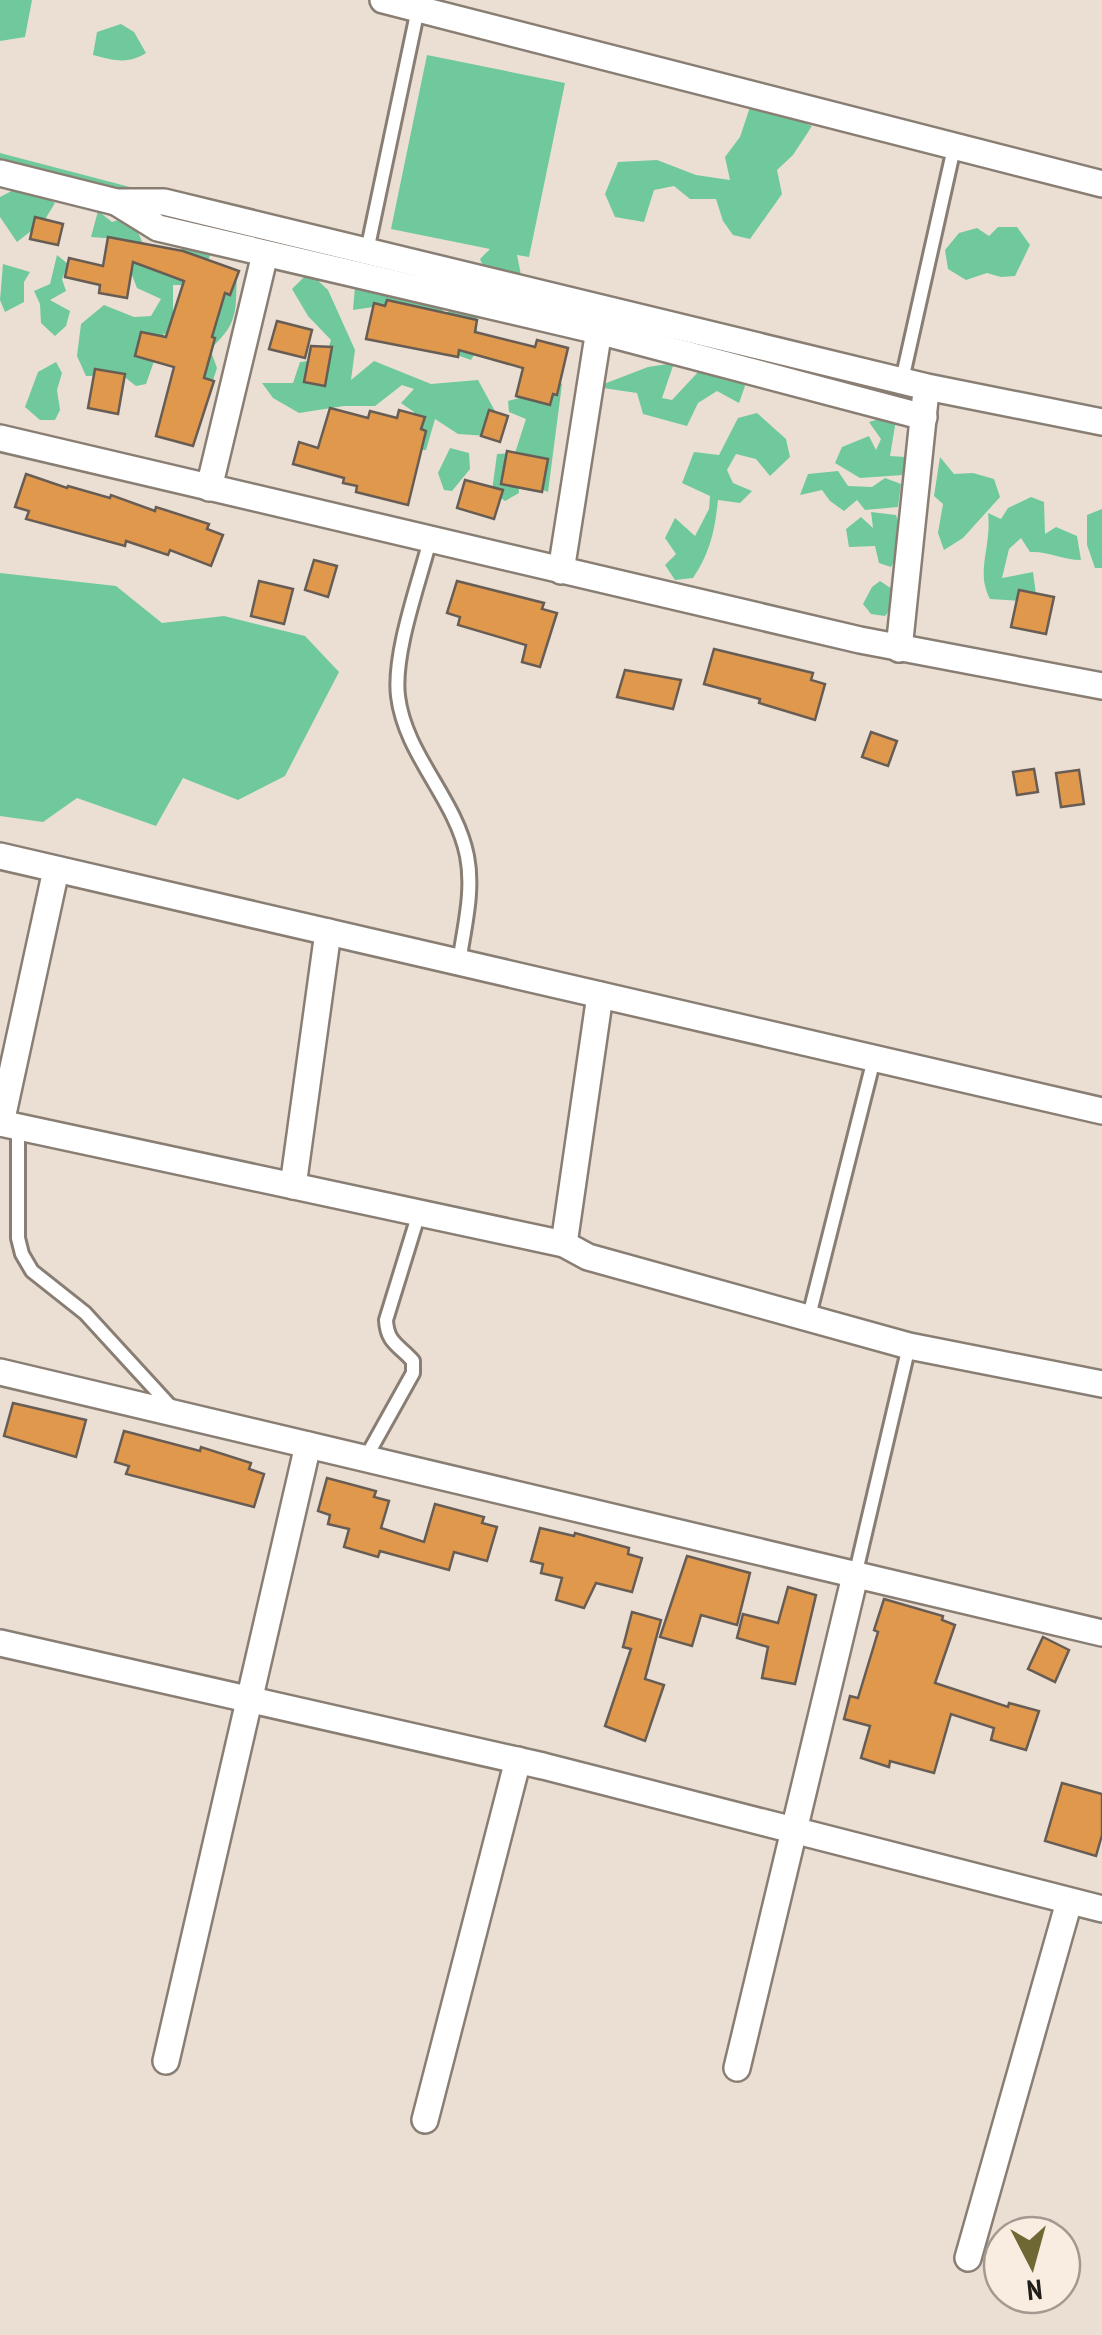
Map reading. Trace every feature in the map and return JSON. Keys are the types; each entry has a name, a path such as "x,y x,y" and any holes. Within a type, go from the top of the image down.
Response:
{"street":[{"path":"383,0 1102,184"},
{"path":"0,173 116,202 164,202 367,249 924,416"},
{"path":"116,202 158,228 362,276 600,319 1102,422"},
{"path":"209,488 264,254"},
{"path":"561,571 600,319"},
{"path":"899,648 924,416 915,383"},
{"path":"0,438 899,648 1102,686"},
{"path":"0,856 1102,1111"},
{"path":"56,870 6,1124 564,1244 588,1257 808,1320 910,1346 1102,1384"},
{"path":"293,1186 328,932"},
{"path":"564,1244 600,995"},
{"path":"0,1372 1102,1633"},
{"path":"166,2061 308,1445"},
{"path":"737,2068 854,1576"},
{"path":"0,1643 518,1760 1102,1908"},
{"path":"426,2120 518,1760"},
{"path":"968,2258 1070,1902"}],"lane":[{"path":"362,276 418,9"},
{"path":"915,383 954,148"},
{"path":"430,540 400,659 397,692 403,726 449,810 467,854 470,890 460,962"},
{"path":"808,1320 874,1059"},
{"path":"6,1124 18,1238 32,1271 85,1312 178,1414"},
{"path":"365,1459 413,1373 413,1360 392,1344 386,1320 419,1213"},
{"path":"854,1576 910,1346"}],"green space":[{"path":"0,0 32,0 25,37 0,41"},
{"path":"121,24 134,32 146,53 126,60 93,55 97,32"},
{"path":"427,55 565,83 529,257 517,255 521,275 510,281 489,280 480,259 490,249 391,229"},
{"path":"752,101 812,126 793,155 777,170 782,194 750,239 733,235 723,221 716,199 690,199 674,186 654,190 644,222 615,217 605,194 618,162 657,160 696,175 730,180 725,157 740,137"},
{"path":"0,153 344,243 0,164"},
{"path":"23,185 55,203 44,221 17,242 0,217 0,197"},
{"path":"98,211 112,222 131,216 146,251 178,255 190,237 215,245 203,271 190,285 173,285 173,323 220,268 237,270 232,322 210,349 217,368 201,417 181,398 206,372 205,346 175,352 164,333 146,384 136,386 122,375 86,376 77,356 81,324 104,305 134,317 151,316 161,299 137,288 118,239 91,237"},
{"path":"998,227 1017,227 1030,245 1015,276 987,273 966,280 948,269 945,250 959,233 977,228 989,236"},
{"path":"57,255 68,264 62,279 66,291 50,300 70,311 66,326 55,336 41,323 40,304 34,291 50,284"},
{"path":"3,264 30,272 24,282 24,302 5,312 0,300"},
{"path":"309,272 328,290 355,350 351,380 374,361 431,384 478,380 496,413 487,436 458,434 435,419 426,450 411,450 414,412 401,403 414,389 402,385 375,406 299,413 273,398 262,383 293,383 300,362 325,359 331,340 308,316 292,289"},
{"path":"368,285 439,298 444,314 461,305 477,313 477,350 471,360 454,354 380,306 353,310 355,287"},
{"path":"56,362 62,373 57,390 60,410 55,420 40,420 25,407 38,372"},
{"path":"674,363 662,398 672,400 699,371 733,368 745,386 739,403 717,391 698,403 687,426 643,414 637,393 596,387 648,367"},
{"path":"548,370 562,384 548,492 518,480 519,493 505,501 492,491 497,454 515,453 526,419 509,412 508,401 523,397"},
{"path":"757,413 786,439 790,457 770,476 756,459 736,454 727,470 733,483 752,491 740,503 718,500 711,541 699,569 693,578 675,580 665,565 676,554 665,538 675,518 695,536 709,509 710,496 682,483 694,452 719,455 738,418"},
{"path":"897,414 890,456 905,457 903,475 860,478 835,463 842,447 869,436 876,450 881,439 869,422"},
{"path":"450,448 469,453 470,469 452,491 444,490 438,473"},
{"path":"940,457 954,474 973,473 994,479 1000,497 963,538 944,550 938,533 943,504 934,496"},
{"path":"838,471 848,486 872,487 885,478 901,484 898,507 865,510 857,500 844,511 822,490 800,495 808,474"},
{"path":"1031,497 1044,502 1045,534 1056,527 1077,536 1081,560 1030,552 1021,538 1009,549 1002,578 1033,572 1037,602 990,599 984,579 988,513 1001,519 1008,508"},
{"path":"1102,509 1102,568 1095,568 1087,545 1087,515"},
{"path":"871,512 896,515 900,542 891,567 879,563 875,546 849,547 846,529 861,517 873,528"},
{"path":"0,573 116,586 162,623 224,616 305,636 339,672 285,776 238,800 183,778 156,826 77,798 43,822 0,816"},
{"path":"880,581 895,591 892,607 885,616 871,614 863,604"}],"building":[{"path":"35,217 63,224 58,245 30,239"},
{"path":"108,237 183,251 239,271 230,295 225,293 212,337 215,338 204,378 214,381 193,446 156,436 174,367 135,356 141,332 166,337 184,281 133,262 127,298 99,293 100,285 65,277 69,258 103,266"},
{"path":"387,300 477,320 475,332 535,347 537,340 568,348 557,395 553,394 550,405 516,396 523,368 459,350 458,357 366,339 374,303 385,306"},
{"path":"277,321 312,330 305,358 269,349"},
{"path":"311,346 332,347 325,386 304,382"},
{"path":"95,369 125,374 118,414 88,408"},
{"path":"330,408 368,418 370,411 397,418 399,410 425,417 421,429 426,431 408,505 356,492 357,486 343,483 344,478 293,464 299,442 318,448"},
{"path":"489,410 508,416 500,442 481,436"},
{"path":"507,451 548,459 542,492 501,484"},
{"path":"26,474 209,524 207,529 223,535 211,566 170,550 168,555 126,541 125,546 26,519 29,511 15,507"},
{"path":"465,480 503,490 494,519 457,508"},
{"path":"314,560 337,566 328,597 305,590"},
{"path":"259,581 293,589 284,624 251,616"},
{"path":"457,581 544,603 542,609 557,613 540,667 522,662 526,645 458,625 460,617 447,613"},
{"path":"1019,590 1054,597 1046,634 1011,627"},
{"path":"714,649 813,673 811,680 825,684 815,720 759,703 760,699 704,684"},
{"path":"625,670 681,680 673,709 617,697"},
{"path":"871,732 897,741 888,766 862,757"},
{"path":"1034,769 1038,792 1017,795 1013,772"},
{"path":"1079,770 1084,804 1061,807 1056,773"},
{"path":"13,1403 86,1420 76,1457 4,1436"},
{"path":"124,1431 200,1451 201,1447 251,1463 249,1469 264,1474 254,1507 126,1474 129,1466 115,1462"},
{"path":"327,1478 376,1491 374,1497 389,1501 381,1528 424,1542 435,1504 484,1517 482,1523 497,1527 487,1561 454,1552 449,1570 380,1551 378,1557 344,1547 349,1529 328,1524 330,1515 318,1511"},
{"path":"540,1528 629,1548 628,1554 642,1558 632,1592 596,1583 584,1608 556,1600 562,1578 541,1573 543,1564 531,1561"},
{"path":"687,1556 750,1573 737,1625 701,1615 692,1646 660,1637"},
{"path":"788,1587 816,1595 795,1684 762,1678 768,1647 737,1638 743,1614 778,1623"},
{"path":"884,1599 943,1616 942,1620 955,1625 935,1683 1008,1707 1009,1703 1039,1711 1026,1750 991,1740 994,1728 951,1714 934,1773 890,1761 889,1767 861,1758 870,1726 844,1719 850,1696 858,1698"},
{"path":"632,1612 661,1620 645,1679 664,1685 645,1741 605,1726 631,1649 623,1647"},
{"path":"1043,1637 1069,1650 1055,1682 1028,1669"},
{"path":"1062,1783 1102,1794 1102,1835 1096,1856 1045,1841"}]}
